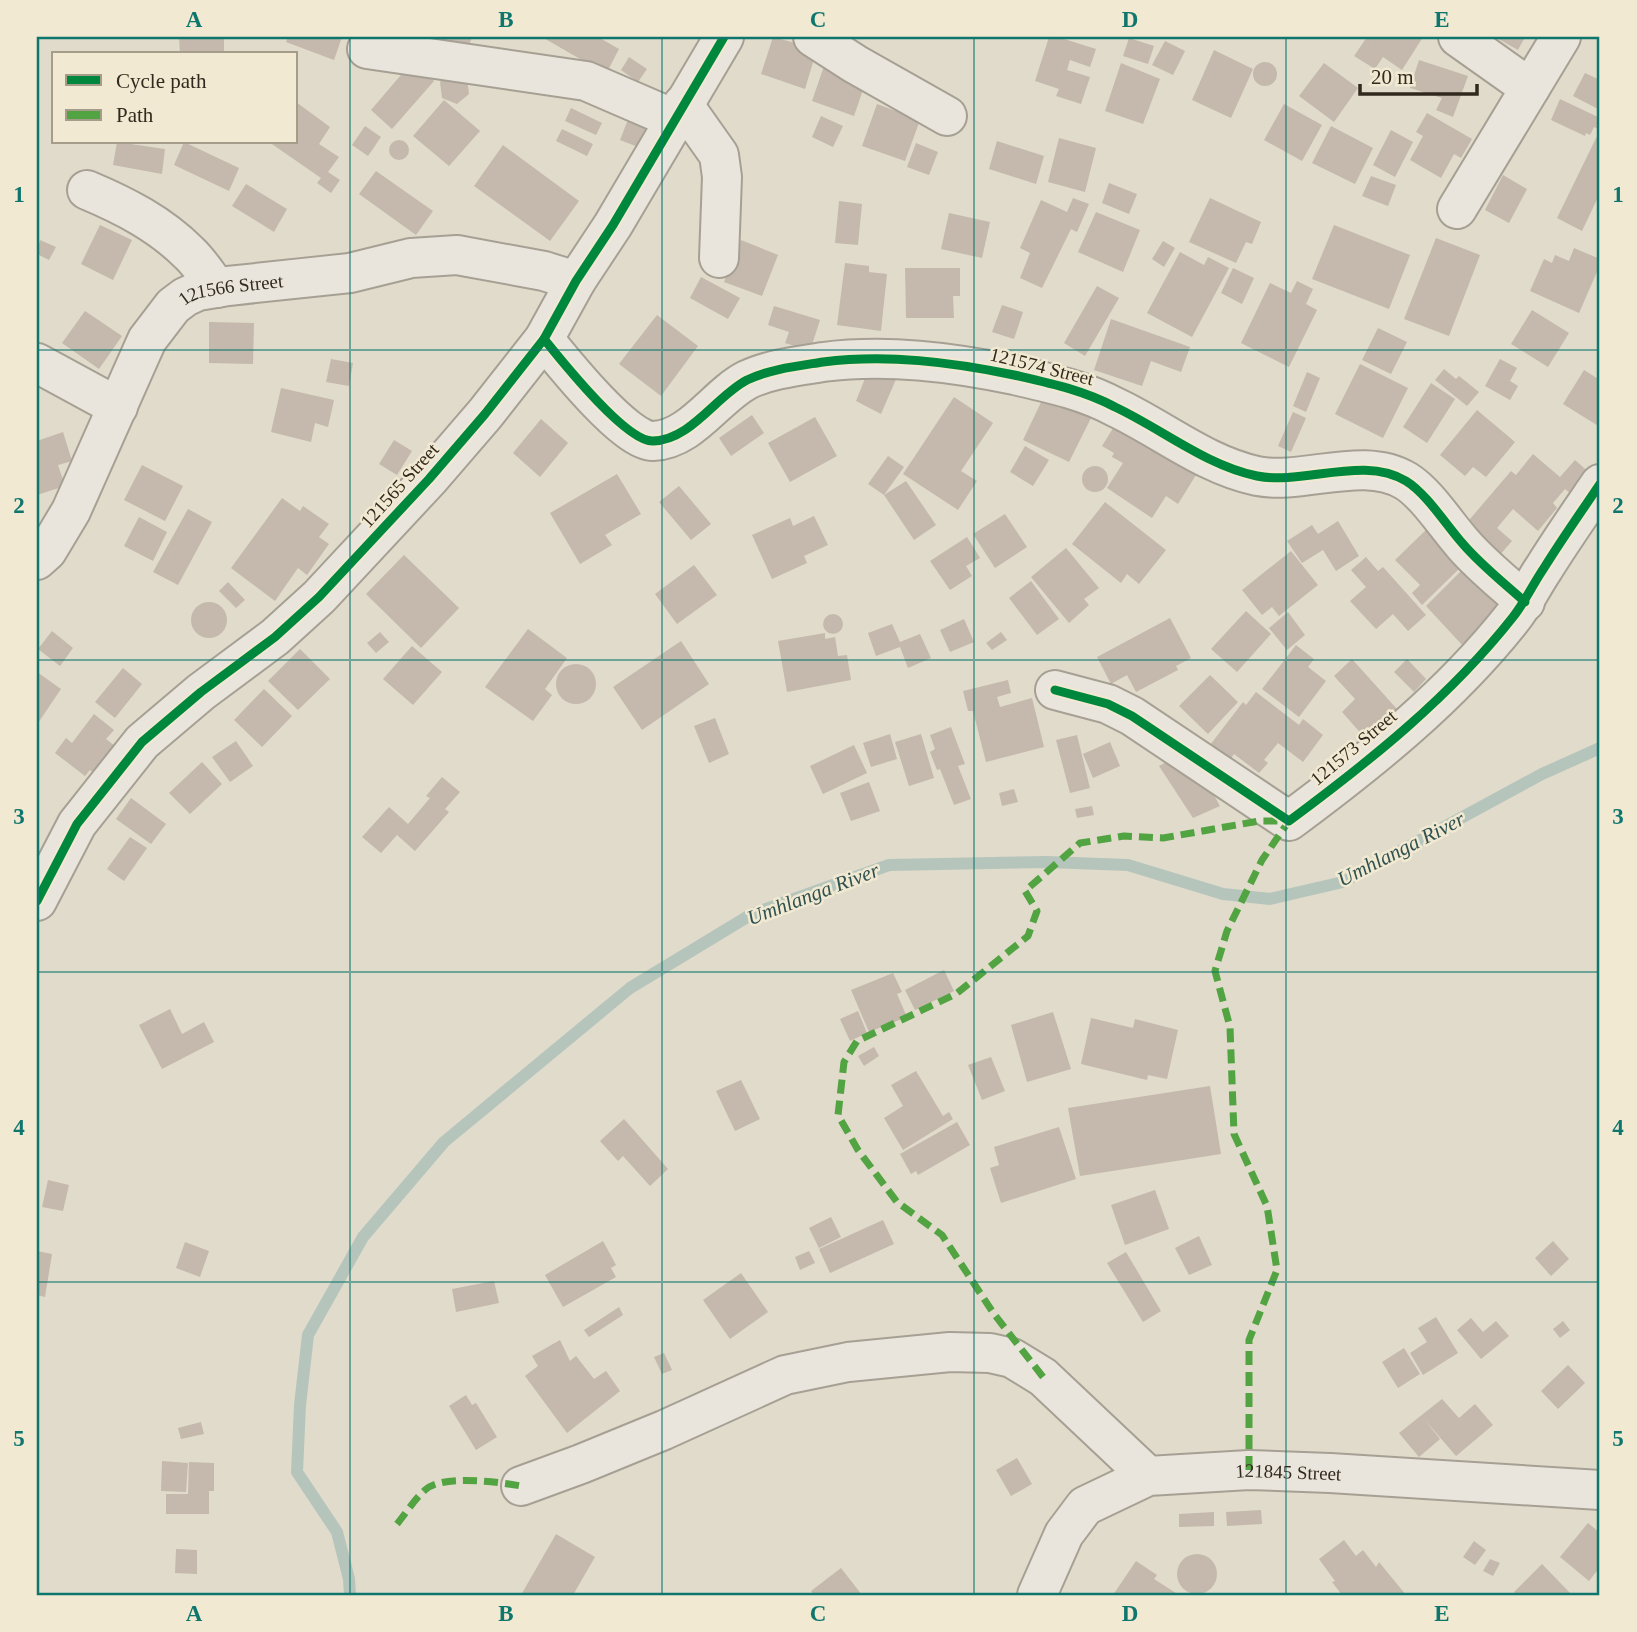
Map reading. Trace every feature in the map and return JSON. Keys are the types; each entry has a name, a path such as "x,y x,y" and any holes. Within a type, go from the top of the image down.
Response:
{"street":[{"name":"121565 Street","path":"37,901 77,824 142,742 201,692 275,637 319,597 429,479 485,414 544,339 576,281 613,225 724,37"},
{"path":"813,37 947,116"},
{"path":"1458,37 1530,88"},
{"path":"1457,209 1561,37"},
{"path":"367,49 586,81 679,111 719,155 722,177 719,258"},
{"path":"87,190 135,211 156,226 190,254 217,288"},
{"name":"121566 Street","path":"37,560 47,551 71,512 147,341 173,306 198,291 350,272 411,258 457,256 544,271 576,281"},
{"name":"121574 Street","path":"544,339 608,411 643,439 653,441 684,430 747,380 784,368 824,362 864,358 926,361 980,368 1081,390 1220,464 1254,475 1279,479 1371,470 1407,481 1466,547 1525,602"},
{"path":"37,363 118,407"},
{"name":"121573 Street","path":"1055,690 1108,704 1132,716 1289,821 1371,758 1443,694 1525,602 1542,571 1600,484"},
{"path":"522,1486 640,1440 785,1375 848,1362 950,1352 990,1353 1012,1358 1023,1364 1043,1377 1148,1476"},
{"name":"121845 Street","path":"1037,1595 1064,1534 1085,1506 1148,1476 1262,1471 1600,1490"}],"building":[{"path":"179,37 224,37 224,52 180,52"},
{"path":"288,37 342,37 334,60 286,42"},
{"path":"431,37 472,37 467,51"},
{"path":"542,37 598,37 619,49 606,74"},
{"path":"773,37 817,49 805,89 761,74"},
{"path":"1049,37 1058,37 1096,49 1090,67 1070,60 1067,70 1090,77 1081,104 1056,96 1059,89 1035,81"},
{"path":"1367,37 1423,37 1402,70 1383,57 1375,69 1354,56"},
{"path":"1495,37 1525,37 1518,50"},
{"path":"1129,38 1154,46 1148,64 1123,56"},
{"path":"1165,41 1185,51 1173,75 1152,65"},
{"path":"1214,50 1253,69 1231,118 1192,100"},
{"path":"629,57 647,69 638,82 621,70"},
{"path":"1419,60 1468,76 1453,117 1436,110 1442,98 1410,88"},
{"path":"412,62 434,81 392,129 371,110"},
{"path":"1265,62 1274,65 1277,74 1274,83 1265,86 1256,83 1253,74 1256,65"},
{"path":"1121,63 1160,79 1143,124 1105,111"},
{"path":"1324,63 1358,88 1334,122 1299,96"},
{"path":"824,66 866,81 854,116 812,101"},
{"path":"452,72 467,78 469,94 457,104 442,98 440,82"},
{"path":"1585,73 1600,80 1600,110 1573,96"},
{"path":"1560,99 1600,118 1600,130 1594,127 1590,135 1586,133 1585,136 1551,120"},
{"path":"444,100 480,131 449,166 413,136"},
{"path":"298,103 330,127 319,144 339,157 328,172 340,180 331,193 317,183 321,178 272,144 298,144"},
{"path":"877,104 920,120 905,161 862,146"},
{"path":"1284,104 1322,125 1302,161 1264,140"},
{"path":"571,108 602,123 596,135 565,121"},
{"path":"631,112 649,119 638,147 620,140"},
{"path":"1427,113 1472,139 1461,158 1454,154 1441,178 1410,160 1423,136 1416,132"},
{"path":"821,116 843,126 833,147 812,137"},
{"path":"365,126 381,137 368,156 352,145"},
{"path":"1331,126 1373,148 1355,184 1312,163"},
{"path":"562,129 593,144 587,156 556,141"},
{"path":"1391,130 1413,142 1395,177 1373,165"},
{"path":"1600,130 1600,193 1582,231 1557,218"},
{"path":"1059,138 1096,148 1085,192 1048,182"},
{"path":"399,140 406,143 409,150 406,157 399,160 392,157 389,150 392,143"},
{"path":"997,141 1044,156 1036,184 989,169"},
{"path":"916,143 938,152 929,175 907,167"},
{"path":"117,144 165,149 162,174 113,165"},
{"path":"183,144 188,144 239,168 229,191 174,165"},
{"path":"503,145 579,201 550,241 474,186"},
{"path":"376,171 433,211 416,235 359,194"},
{"path":"1503,175 1527,189 1509,223 1485,210"},
{"path":"1371,176 1396,185 1388,206 1362,196"},
{"path":"1109,183 1137,194 1129,214 1102,203"},
{"path":"246,184 287,209 274,232 232,206"},
{"path":"1073,198 1089,204 1077,232 1071,229 1042,288 1020,278 1030,253 1020,248 1041,200 1067,212"},
{"path":"1210,198 1261,222 1252,244 1246,242 1236,263 1189,242"},
{"path":"839,201 862,204 858,245 835,243"},
{"path":"1096,212 1140,230 1123,272 1078,252"},
{"path":"949,213 990,222 982,258 941,249"},
{"path":"100,225 132,240 113,280 81,264"},
{"path":"1334,225 1410,255 1389,309 1312,279"},
{"path":"1436,238 1480,255 1449,336 1404,319"},
{"path":"40,240 56,247 49,260 37,254"},
{"path":"741,240 778,255 762,296 724,282"},
{"path":"1163,241 1175,248 1164,267 1152,259"},
{"path":"1574,248 1600,259 1600,265 1579,313 1530,291 1544,259 1552,263 1555,255 1569,261"},
{"path":"1180,252 1204,265 1208,257 1229,268 1192,337 1147,313"},
{"path":"845,263 869,266 869,272 887,274 881,331 837,325"},
{"path":"905,268 960,268 960,296 953,296 954,318 906,318"},
{"path":"1233,268 1254,278 1242,304 1221,293"},
{"path":"701,277 740,298 728,319 690,298"},
{"path":"1297,281 1313,289 1306,304 1317,310 1289,367 1241,343 1270,283 1291,293"},
{"path":"1097,286 1119,298 1085,356 1064,343"},
{"path":"1002,305 1023,312 1014,339 992,332"},
{"path":"774,306 820,320 810,351 785,343 789,332 768,325"},
{"path":"1532,310 1569,333 1548,367 1511,344"},
{"path":"85,311 122,336 99,369 62,343"},
{"path":"657,315 698,346 661,396 619,364"},
{"path":"1111,319 1190,347 1181,372 1151,361 1142,386 1094,370"},
{"path":"209,322 254,323 253,364 209,363"},
{"path":"1378,328 1407,342 1391,374 1362,360"},
{"path":"331,359 353,363 349,386 326,382"},
{"path":"1500,359 1517,368 1510,381 1518,386 1510,400 1485,386"},
{"path":"1360,364 1408,388 1383,438 1335,414"},
{"path":"870,366 897,377 881,414 856,401"},
{"path":"1444,369 1456,379 1459,376 1479,392 1467,406 1435,380"},
{"path":"1584,370 1600,380 1600,427 1563,404"},
{"path":"1307,372 1320,378 1306,412 1293,406"},
{"path":"1431,383 1455,399 1427,443 1403,427"},
{"path":"281,388 334,400 328,427 315,423 311,442 271,432"},
{"path":"1044,396 1093,414 1069,462 1023,440"},
{"path":"954,397 993,423 961,471 977,481 958,510 903,474"},
{"path":"1477,410 1515,442 1486,477 1473,467 1465,476 1440,455"},
{"path":"1293,412 1306,418 1291,452 1278,446"},
{"path":"752,415 764,433 731,456 719,438"},
{"path":"815,417 837,456 790,482 768,443"},
{"path":"1120,417 1139,439 1196,475 1178,504 1166,496 1152,518 1107,488 1123,463 1112,457 1114,453 1102,446"},
{"path":"541,419 568,443 540,477 513,453"},
{"path":"63,432 72,461 58,465 65,486 37,495 37,441"},
{"path":"394,440 412,451 397,475 379,464"},
{"path":"1025,446 1049,460 1033,486 1010,472"},
{"path":"1533,454 1560,477 1575,460 1593,476 1575,497 1565,489 1553,503 1557,508 1538,531 1513,509 1497,528 1512,541 1499,556 1464,526 1511,471 1516,475"},
{"path":"888,456 904,467 884,495 868,484"},
{"path":"142,465 183,486 165,521 124,500"},
{"path":"1095,466 1104,470 1108,479 1104,488 1095,492 1086,488 1082,479 1086,470"},
{"path":"617,474 641,514 605,535 612,545 580,564 550,513"},
{"path":"906,481 936,525 914,540 884,495"},
{"path":"679,486 711,524 691,540 659,502"},
{"path":"282,498 300,511 303,506 329,524 319,537 329,544 307,575 298,568 275,601 231,568"},
{"path":"1105,502 1166,550 1139,584 1127,574 1121,583 1072,544"},
{"path":"188,509 212,522 178,585 153,572"},
{"path":"1005,514 1027,547 995,568 973,534"},
{"path":"814,516 828,545 804,556 807,563 772,579 752,535 790,518 793,526"},
{"path":"139,517 167,532 153,561 124,546"},
{"path":"1338,521 1359,556 1336,571 1323,550 1302,563 1287,541 1312,525 1318,534"},
{"path":"1428,528 1463,565 1422,605 1412,593 1420,585 1395,560"},
{"path":"967,537 980,558 966,566 972,576 950,590 930,561"},
{"path":"1066,548 1099,588 1084,599 1089,605 1069,623 1031,577"},
{"path":"1291,551 1318,585 1279,616 1272,607 1262,615 1242,590"},
{"path":"404,555 459,608 421,648 366,594"},
{"path":"1366,557 1378,571 1383,567 1426,615 1408,631 1393,614 1376,629 1350,601 1366,587 1351,570"},
{"path":"694,565 717,595 677,624 655,594"},
{"path":"1466,566 1505,607 1464,647 1426,606"},
{"path":"1031,581 1059,619 1037,635 1009,598"},
{"path":"228,582 245,600 236,608 219,591"},
{"path":"209,602 222,607 227,620 222,633 209,638 196,633 191,620 196,607"},
{"path":"1246,611 1271,634 1237,672 1211,649"},
{"path":"1288,612 1305,635 1287,650 1269,628"},
{"path":"833,614 840,617 843,624 840,631 833,634 826,631 823,624 826,617"},
{"path":"1170,618 1191,658 1176,666 1178,670 1136,692 1127,675 1111,684 1097,657"},
{"path":"964,619 974,642 950,652 940,630"},
{"path":"892,624 900,642 920,634 931,658 908,668 900,647 876,656 868,633"},
{"path":"528,629 567,658 545,689 552,695 533,721 485,687"},
{"path":"52,631 73,648 60,666 38,649"},
{"path":"380,632 389,642 376,653 367,643"},
{"path":"1001,632 1007,640 992,650 986,643"},
{"path":"825,633 825,639 835,637 838,656 847,655 851,680 787,692 778,641"},
{"path":"681,641 709,684 642,730 613,687"},
{"path":"1296,645 1314,659 1308,667 1326,681 1299,717 1262,689"},
{"path":"412,646 442,672 413,705 383,679"},
{"path":"300,649 330,679 298,710 268,681"},
{"path":"1352,659 1405,718 1373,747 1342,712 1355,699 1334,676"},
{"path":"1407,659 1426,679 1414,692 1394,672"},
{"path":"576,664 590,670 596,684 590,698 576,704 562,698 556,684 562,670"},
{"path":"123,668 142,684 115,718 95,702"},
{"path":"37,672 61,689 38,723 37,722"},
{"path":"1210,675 1238,702 1208,734 1179,706"},
{"path":"1008,680 1011,693 997,697 1000,707 1032,698 1044,747 986,762 973,711 968,711 963,691"},
{"path":"264,689 292,716 262,747 234,720"},
{"path":"1256,692 1299,725 1303,719 1323,735 1303,762 1278,743 1264,760 1268,763 1259,773 1234,754 1230,760 1210,745 1243,702 1246,705"},
{"path":"94,714 114,730 106,739 115,746 94,773 90,770 85,776 55,753 66,738 72,743"},
{"path":"715,718 729,754 709,763 694,726"},
{"path":"951,727 965,764 958,766 971,799 954,805 930,752 935,749 930,735"},
{"path":"890,734 897,759 871,767 863,743"},
{"path":"921,734 934,778 909,786 895,742"},
{"path":"1077,735 1090,788 1070,793 1056,740"},
{"path":"236,741 253,766 230,782 212,757"},
{"path":"1110,742 1120,766 1093,778 1083,754"},
{"path":"854,745 867,773 823,794 810,766"},
{"path":"1181,754 1200,770 1220,806 1193,818 1159,766"},
{"path":"202,762 222,784 190,814 169,793"},
{"path":"442,777 460,792 445,809 449,812 415,851 397,835 381,853 362,837 389,807 408,824 430,798 426,796"},
{"path":"869,782 880,811 851,821 840,793"},
{"path":"1014,789 1018,802 1002,806 999,793"},
{"path":"131,798 166,824 151,844 116,819"},
{"path":"1092,806 1094,815 1077,818 1075,809"},
{"path":"130,837 147,848 124,881 107,869"},
{"path":"944,970 954,991 915,1010 905,990"},
{"path":"893,973 902,992 897,994 907,1017 869,1032 851,990"},
{"path":"170,1009 182,1034 204,1022 214,1042 162,1069 139,1025"},
{"path":"858,1011 867,1033 850,1041 840,1019"},
{"path":"1053,1012 1071,1069 1027,1082 1011,1025"},
{"path":"1091,1018 1133,1028 1135,1019 1178,1030 1167,1079 1148,1075 1147,1080 1081,1064"},
{"path":"874,1047 879,1056 864,1066 858,1056"},
{"path":"991,1057 1005,1091 982,1100 968,1065"},
{"path":"916,1071 943,1116 949,1112 953,1119 903,1150 884,1118 903,1106 891,1085"},
{"path":"741,1080 760,1119 735,1131 716,1091"},
{"path":"1210,1086 1221,1154 1080,1176 1068,1108"},
{"path":"624,1119 668,1169 650,1186 623,1156 618,1161 600,1141"},
{"path":"957,1122 970,1145 918,1175 916,1171 911,1174 900,1154"},
{"path":"1059,1127 1076,1179 1001,1203 990,1168 999,1165 994,1147"},
{"path":"48,1180 69,1185 63,1211 42,1207"},
{"path":"1155,1190 1169,1229 1125,1245 1111,1205"},
{"path":"831,1217 841,1237 819,1248 809,1228"},
{"path":"883,1220 894,1244 830,1273 819,1249"},
{"path":"1199,1236 1212,1265 1189,1275 1175,1248"},
{"path":"603,1241 616,1265 611,1268 616,1277 563,1307 545,1275"},
{"path":"1553,1241 1569,1259 1551,1276 1535,1258"},
{"path":"185,1242 209,1251 200,1277 176,1268"},
{"path":"37,1251 52,1254 45,1297 37,1295"},
{"path":"809,1251 815,1263 800,1270 795,1257"},
{"path":"1126,1252 1161,1311 1143,1322 1107,1263"},
{"path":"741,1273 768,1312 730,1339 703,1300"},
{"path":"494,1281 499,1303 456,1312 452,1289"},
{"path":"619,1307 623,1315 589,1337 584,1330"},
{"path":"1436,1317 1458,1353 1423,1375 1410,1353 1427,1342 1418,1328"},
{"path":"1471,1318 1483,1332 1496,1321 1509,1336 1481,1359 1457,1330"},
{"path":"1563,1321 1570,1330 1560,1338 1553,1329"},
{"path":"560,1340 570,1361 576,1356 594,1379 606,1371 620,1391 567,1433 525,1376 538,1366 532,1356"},
{"path":"1404,1348 1420,1374 1398,1388 1382,1362"},
{"path":"664,1353 672,1370 662,1374 654,1357"},
{"path":"1568,1365 1585,1383 1558,1409 1541,1391"},
{"path":"466,1395 472,1405 476,1403 497,1437 476,1450 449,1406"},
{"path":"1442,1399 1459,1418 1475,1404 1493,1425 1456,1456 1424,1419 1440,1439 1419,1457 1399,1433"},
{"path":"201,1422 204,1434 181,1439 178,1428"},
{"path":"1017,1458 1032,1484 1011,1496 996,1470"},
{"path":"162,1461 188,1463 186,1492 161,1491"},
{"path":"189,1462 214,1463 214,1491 209,1491 209,1514 166,1514 166,1494 188,1494"},
{"path":"1261,1510 1262,1524 1227,1526 1226,1512"},
{"path":"1214,1512 1214,1526 1179,1527 1179,1514"},
{"path":"1588,1523 1600,1533 1600,1567 1589,1581 1560,1557"},
{"path":"556,1534 595,1557 573,1595 521,1595"},
{"path":"1344,1540 1356,1556 1363,1550 1376,1567 1379,1562 1406,1595 1342,1595 1319,1559"},
{"path":"1474,1541 1486,1550 1475,1565 1463,1557"},
{"path":"176,1549 197,1550 197,1574 175,1573"},
{"path":"1197,1554 1211,1560 1217,1574 1211,1588 1197,1594 1183,1588 1177,1574 1183,1560"},
{"path":"1490,1559 1500,1563 1493,1576 1483,1571"},
{"path":"1136,1561 1157,1575 1154,1579 1179,1595 1113,1595"},
{"path":"1542,1564 1572,1595 1517,1595 1514,1592"},
{"path":"841,1568 862,1595 814,1595 811,1591"}],"waterway":[{"name":"Umhlanga River","path":"350,1595 349,1579 337,1532 297,1472 300,1405 308,1335 363,1237 444,1142 630,988 752,914 889,865 1047,862 1128,865 1223,894 1270,899 1343,882 1542,774 1600,748"}],"marked path":[{"path":"1043,1377 994,1314 942,1235 897,1202 858,1150 838,1115 844,1062 857,1041 956,994 1028,936 1037,911 1025,891 1080,843 1124,836 1163,838 1259,821 1285,821"},
{"path":"1249,1470 1249,1340 1277,1270 1267,1206 1234,1134 1230,1027 1215,971 1227,931 1262,860 1289,821"},
{"path":"397,1524 421,1494 433,1485 471,1480 521,1486"}],"cycle path":[{"path":"37,901 77,824 142,742 201,692 275,637 319,597 429,479 485,414 544,339 576,281 613,225 724,37"},
{"path":"544,339 611,415 641,438 653,441 667,439 679,433 736,387 765,373 823,362 895,359 990,370 1078,392 1103,401 1219,464 1257,476 1294,477 1353,470 1389,474 1414,487 1470,552 1525,602"},
{"path":"1055,690 1108,704 1132,716 1289,821 1408,726 1489,646 1517,611 1600,484"}]}
